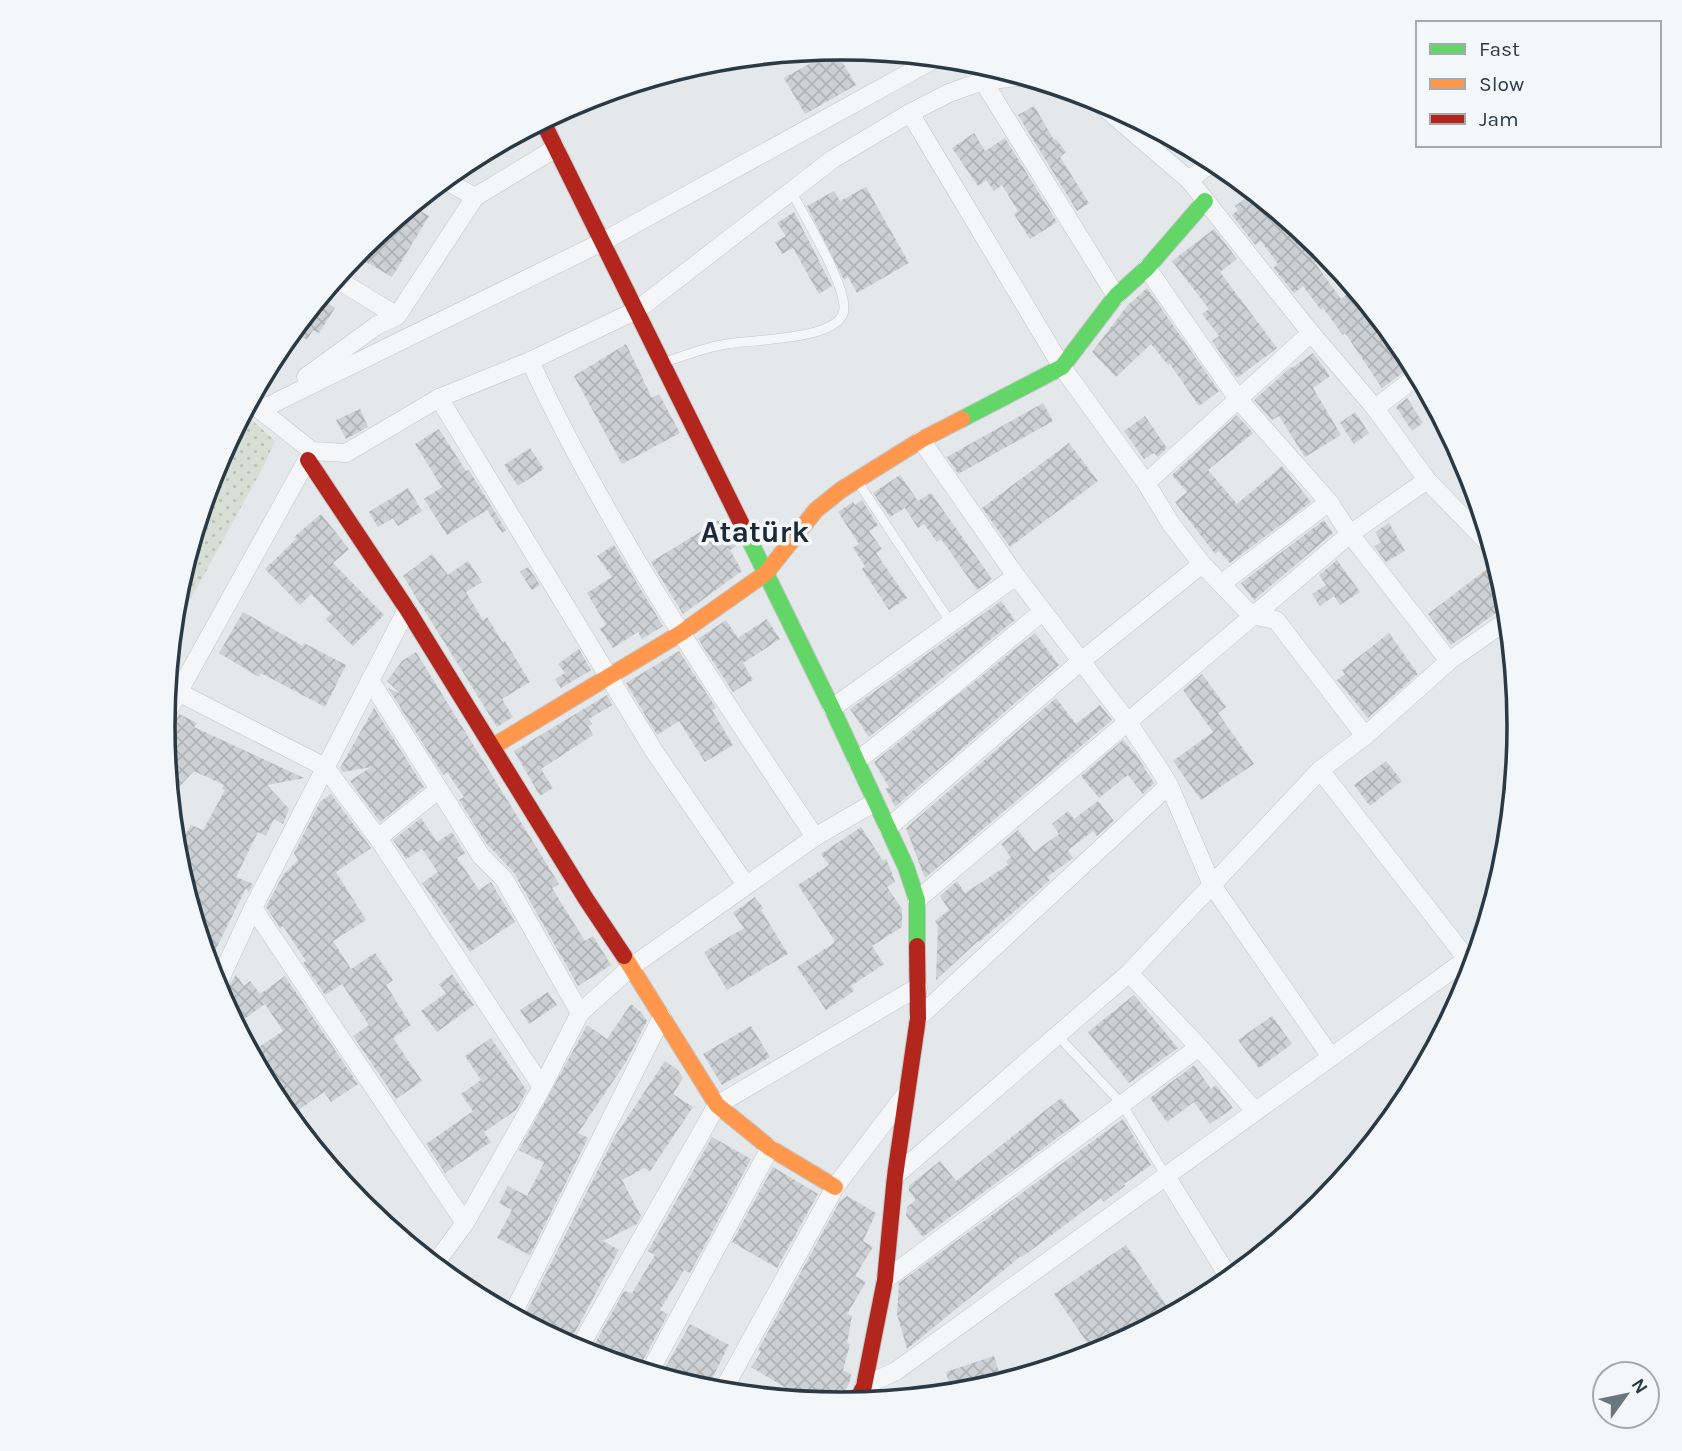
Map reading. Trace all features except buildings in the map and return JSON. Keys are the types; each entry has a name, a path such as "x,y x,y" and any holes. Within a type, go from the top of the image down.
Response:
{"street":[{"path":"258,404 602,242 924,65"},
{"path":"310,456 346,453 439,398 530,361 637,310 833,159 949,93 984,81 1001,79"},
{"path":"984,81 1116,296"},
{"path":"910,113 1062,368 1146,483 1171,524 1202,564 1251,615 1276,620 1365,736"},
{"path":"1124,123 1189,180 1311,333 1375,408 1427,480 1478,533"},
{"path":"546,128 832,708 918,900 918,1018 895,1176 885,1280 861,1391"},
{"path":"258,403 376,326 397,316 475,197 556,148"},
{"path":"1189,180 1205,168"},
{"path":"453,185 475,197"},
{"path":"492,747 681,633 766,573 816,510 857,480 921,440 1062,368 1116,296 1147,268 1205,201"},
{"path":"1147,268 1238,399 1329,502 1350,534 1449,661"},
{"path":"343,283 397,316"},
{"path":"1146,483 1311,333"},
{"path":"530,361 598,496 681,633 815,837"},
{"path":"1375,408 1411,381"},
{"path":"439,398 654,751 746,885"},
{"path":"256,408 310,456 717,1105 770,1148 835,1188"},
{"path":"921,440 1042,612 1127,721 1169,785 1212,885 1331,1057"},
{"path":"176,699 310,456"},
{"path":"918,900 1251,615 1350,534 1427,480"},
{"path":"1221,584 1329,502"},
{"path":"888,828 1080,662 1202,564"},
{"path":"832,708 1016,576"},
{"path":"223,973 253,908 407,609"},
{"path":"857,761 1042,612"},
{"path":"895,1176 1129,973 1320,770 1365,736 1449,661 1499,626"},
{"path":"370,680 481,856 503,879 580,1013"},
{"path":"180,692 325,767 378,838 542,1087"},
{"path":"1320,770 1465,958"},
{"path":"918,1018 1169,785"},
{"path":"378,838 438,790"},
{"path":"440,1257 465,1223 542,1087 580,1013 631,967 815,837 875,802"},
{"path":"253,908 465,1223"},
{"path":"865,1391 1331,1057 1459,972"},
{"path":"1129,973 1255,1111"},
{"path":"584,1340 717,1105 918,987"},
{"path":"516,1307 662,1017"},
{"path":"885,1280 1199,1047"},
{"path":"728,1382 835,1188 907,1092"},
{"path":"654,1364 770,1148"},
{"path":"1166,1176 1224,1270"}],"lane":[{"path":"663,363 724,344 776,337 802,337 828,328 840,319 845,309 840,288 791,191"},
{"path":"857,480 951,623"},
{"path":"1057,1035 1122,1104 1166,1176"}],"shaded area":[{"path":"250,419 275,441 186,607 210,511"}],"traffic: fast":[{"path":"962,419 1062,367 1116,296 1147,268 1205,201"},
{"path":"747,535 906,867 917,900 917,946"}],"traffic: slow":[{"path":"492,747 681,633 766,573 816,510 841,490 921,440 962,419"},
{"path":"624,956 717,1105 770,1148 835,1187"}],"traffic: jam":[{"path":"546,128 747,535"},
{"path":"308,460 407,609 624,956"},
{"path":"861,1391 885,1280 895,1176 918,1018 917,946"}],"district":[{"name":"Atatürk","path":"755,532"}]}
